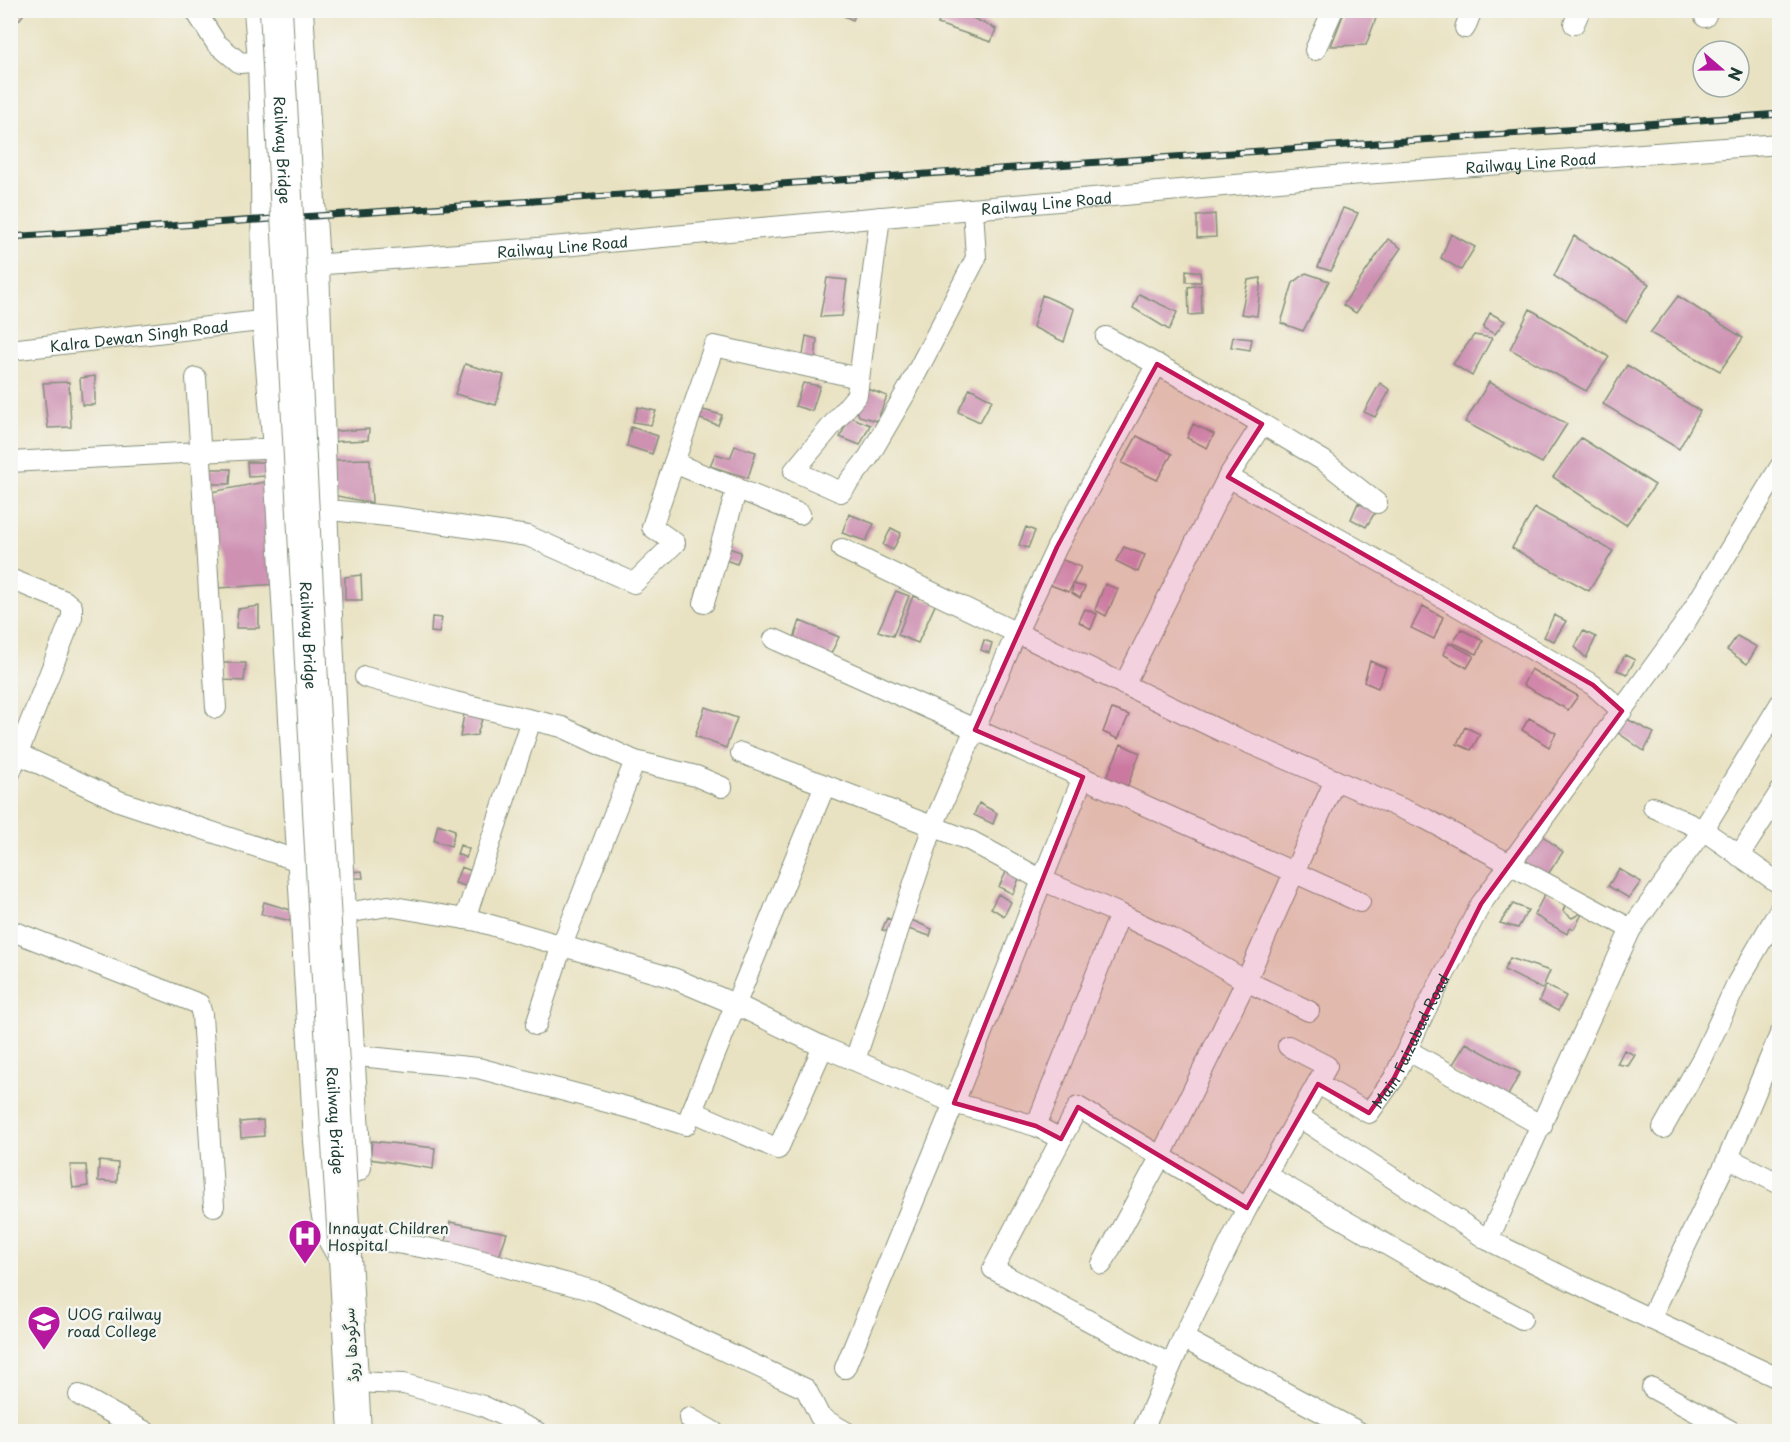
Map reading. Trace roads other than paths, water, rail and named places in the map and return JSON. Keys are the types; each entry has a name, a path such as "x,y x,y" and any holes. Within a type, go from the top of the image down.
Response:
{"main road":[{"path":"260,10 264,61 268,320 279,448 320,1141 326,1206 332,1235 349,1247 356,1201 321,508 313,265 297,10"},
{"name":"Railway Bridge","path":"276,10 329,999 349,1247"},
{"name":"سرگودھا روڈ","path":"349,1247 355,1431"}],"street":[{"path":"195,10 216,43 240,63 264,61"},
{"path":"1315,50 1333,10"},
{"name":"Railway Line Road","path":"313,265 562,246 1335,176 1779,144"},
{"path":"880,217 857,395 794,471 842,492 868,458 908,389 976,258 973,209"},
{"name":"Kalra Dewan Singh Road","path":"10,350 268,320"},
{"path":"1106,337 1324,460 1377,503"},
{"path":"321,508 528,536 634,583 675,543 652,527 714,346 859,378"},
{"path":"855,1060 933,826 1016,634 1057,547 1157,364"},
{"path":"196,378 216,708"},
{"path":"1124,685 1228,477 1262,424"},
{"path":"10,462 279,448"},
{"path":"674,463 800,514"},
{"name":"Main Faizabad Road","path":"1317,1084 1369,1113 1394,1078 1481,904 1683,626 1779,467"},
{"path":"1228,477 1395,570 1593,685 1622,711"},
{"path":"704,603 737,488"},
{"path":"842,549 1223,732 1426,819 1631,929"},
{"path":"10,579 65,601 72,607 72,617 15,752 10,773"},
{"path":"774,639 1360,902"},
{"path":"365,677 455,702 562,727 634,761 696,776 722,787"},
{"path":"1488,1240 1631,929 1703,830 1779,704"},
{"path":"465,919 531,720"},
{"path":"15,752 119,801 302,862"},
{"path":"741,753 970,840 1042,880 1188,946 1246,981 1309,1011"},
{"path":"536,1025 562,945 634,761"},
{"path":"845,1368 954,1103 1083,777"},
{"path":"1102,1264 1161,1156 1246,981 1335,780"},
{"path":"349,1055 478,1068 686,1125 825,785"},
{"path":"1739,856 1779,792"},
{"path":"1653,807 1703,830 1779,884"},
{"path":"340,914 388,906 465,919 674,978 737,1005 823,1047 954,1103 1036,1126 1061,1139"},
{"path":"1663,1128 1703,1057 1737,983 1779,909"},
{"path":"1036,1126 1120,914"},
{"path":"10,930 199,1004 202,1015 214,1206"},
{"path":"1650,1319 1728,1158 1779,1034"},
{"path":"1149,1429 1171,1365 1247,1208 1328,1066 1288,1046"},
{"path":"692,1111 778,1149 823,1047"},
{"path":"1407,1050 1542,1126"},
{"path":"1171,1365 993,1269 1078,1107 1247,1208"},
{"path":"1299,1117 1488,1240 1650,1319 1779,1378"},
{"path":"1728,1158 1779,1184"},
{"path":"1266,1175 1422,1265 1522,1319"},
{"path":"349,1247 450,1252 598,1292 806,1389 820,1417 846,1431"},
{"path":"1183,1338 1359,1431"},
{"path":"353,1382 404,1384 483,1406 537,1431"},
{"path":"1652,1388 1733,1431"},
{"path":"79,1395 146,1431"},
{"path":"689,1418 714,1431"}],"railway":[{"path":"10,237 1780,114"}],"place":[{"name":"Innayat Children Hospital","path":"305,1265"},
{"name":"UOG railway road College","path":"44,1351"}]}
